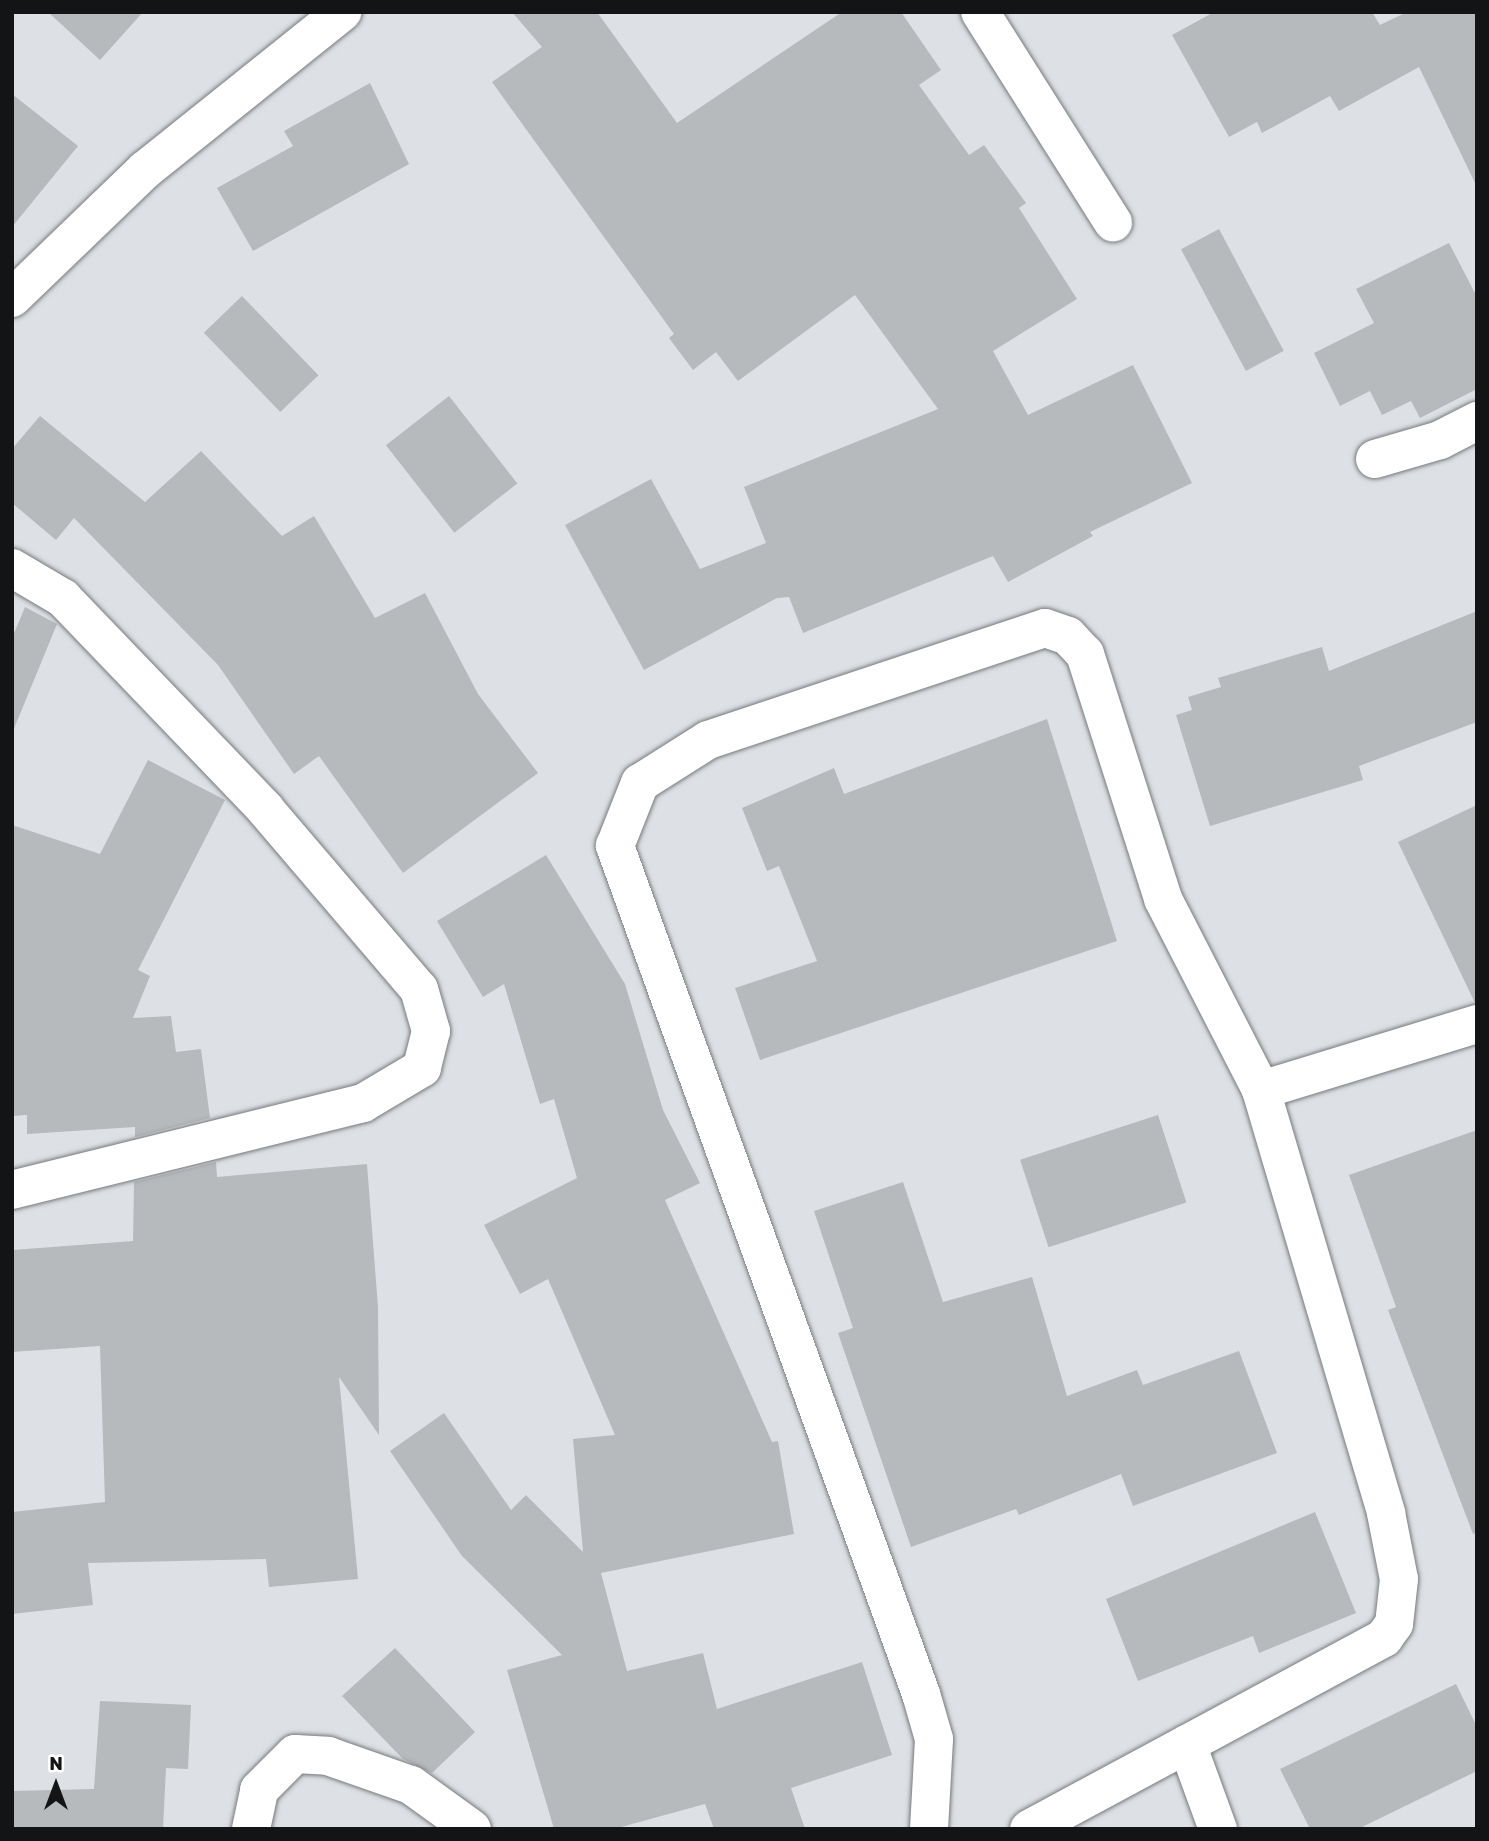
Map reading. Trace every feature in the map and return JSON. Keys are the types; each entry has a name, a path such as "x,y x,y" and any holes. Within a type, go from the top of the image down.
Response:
{"street":[{"path":"12,299 145,170 341,12"},
{"path":"980,12 1113,222"},
{"path":"1375,459 1440,440 1477,421"},
{"path":"12,568 63,598 265,809 419,989 431,1031 422,1068 363,1102 12,1190"},
{"path":"929,1829 934,1739 921,1694 617,859 624,814 640,783 708,740 1045,628 1068,636 1084,654 1102,695 1163,899 1261,1090 1386,1513 1399,1579 1394,1624 1384,1638 1028,1829"},
{"path":"1261,1090 1477,1024"},
{"path":"1187,1744 1218,1829"},
{"path":"251,1829 259,1790 295,1755 328,1756 411,1785 472,1829"}],"building":[{"path":"48,12 143,12 100,60"},
{"path":"512,12 597,12 677,123 842,12 901,12 941,70 919,85 969,155 984,145 1026,203 1019,208 1077,299 993,351 1028,415 1133,365 1192,483 1090,532 1093,536 1008,582 993,556 803,633 789,597 777,598 644,670 565,525 651,479 700,569 766,543 744,487 938,409 855,295 738,381 716,352 693,370 669,338 674,334 492,82 542,47"},
{"path":"1214,12 1372,12 1380,25 1407,12 1477,12 1477,187 1419,67 1339,111 1330,96 1262,133 1257,122 1229,137 1172,35"},
{"path":"370,83 409,164 253,251 217,188 293,146 284,131"},
{"path":"12,94 78,146 12,227"},
{"path":"1219,229 1284,351 1246,371 1181,249"},
{"path":"1449,243 1477,297 1477,389 1420,418 1411,401 1382,415 1370,391 1340,406 1314,353 1374,323 1356,289"},
{"path":"242,296 318,375 280,412 204,333"},
{"path":"449,396 517,483 454,533 386,445"},
{"path":"40,416 145,502 201,451 282,536 314,516 375,618 425,593 478,694 538,773 403,873 319,756 294,774 218,665 74,518 56,540 12,503 12,449"},
{"path":"25,607 57,624 13,731 12,638"},
{"path":"1477,611 1477,722 1359,766 1363,780 1210,826 1176,715 1192,710 1188,697 1221,687 1218,678 1322,647 1329,671"},
{"path":"1047,719 1117,941 760,1060 735,988 817,961 779,866 767,871 742,808 834,768 844,794"},
{"path":"148,760 225,800 138,970 150,976 133,1018 171,1016 176,1052 201,1049 210,1118 135,1137 135,1127 27,1134 27,1115 12,1116 12,825 100,854"},
{"path":"1477,805 1477,1003 1475,1003 1398,842"},
{"path":"546,855 625,984 663,1110 700,1183 665,1200 772,1442 778,1441 794,1534 601,1573 627,1671 703,1653 717,1709 862,1662 892,1755 791,1788 805,1829 714,1829 705,1804 614,1829 554,1829 507,1670 562,1655 462,1556 390,1451 444,1413 511,1510 526,1495 583,1552 573,1439 615,1435 548,1279 520,1294 484,1225 577,1178 554,1099 540,1104 504,984 483,997 437,921"},
{"path":"1158,1115 1186,1202 1049,1247 1020,1160"},
{"path":"1477,1130 1477,1533 1473,1534 1388,1310 1396,1307 1349,1175"},
{"path":"216,1162 217,1177 367,1164 378,1307 379,1435 339,1377 358,1579 269,1587 266,1559 88,1563 93,1605 12,1614 12,1512 105,1502 100,1346 12,1352 12,1250 133,1241 134,1182"},
{"path":"903,1182 943,1302 1032,1277 1067,1396 1137,1370 1143,1385 1239,1351 1277,1453 1133,1506 1121,1474 1019,1515 1016,1509 911,1547 838,1333 853,1328 814,1211"},
{"path":"1315,1512 1356,1613 1259,1653 1253,1636 1138,1681 1106,1599"},
{"path":"395,1648 475,1732 432,1773 403,1759 342,1696"},
{"path":"1456,1684 1477,1727 1477,1771 1358,1829 1310,1829 1280,1769"},
{"path":"100,1701 191,1705 188,1769 166,1768 163,1829 12,1829 12,1791 94,1789"}]}
